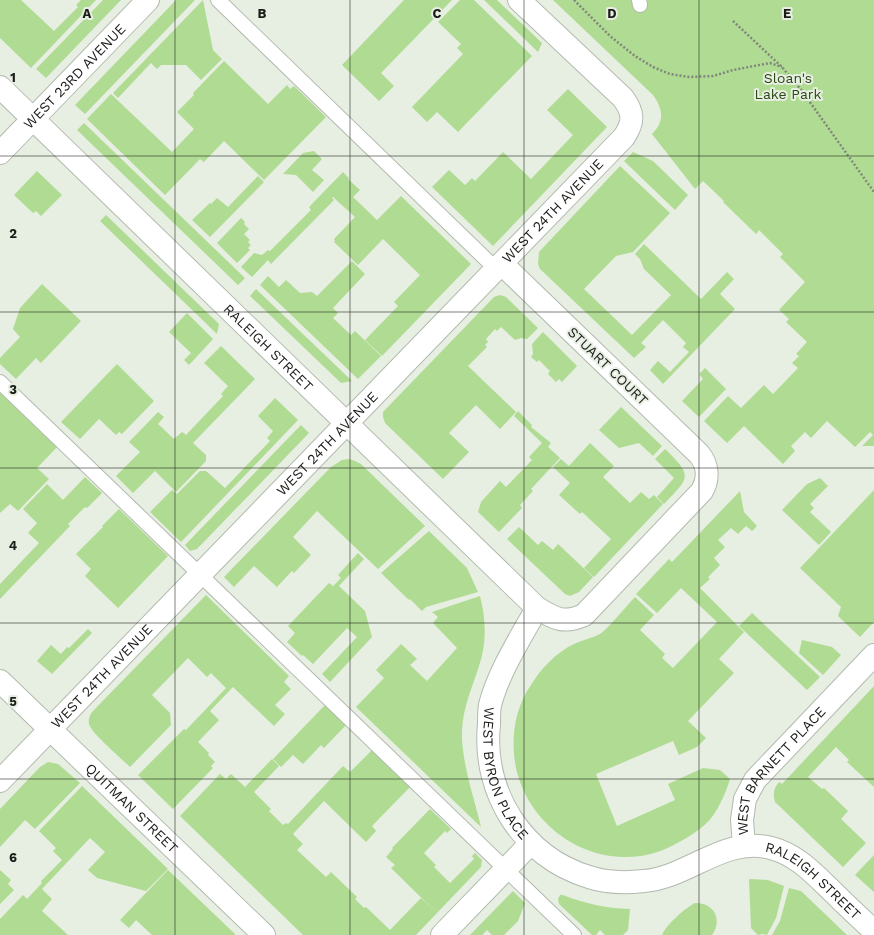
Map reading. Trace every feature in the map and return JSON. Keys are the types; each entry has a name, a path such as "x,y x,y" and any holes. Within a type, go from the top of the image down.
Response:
{"street":[{"name":"WEST 23RD AVENUE","path":"0,153 148,0"},
{"name":"WEST 24TH AVENUE","path":"0,781 347,424 624,137 629,130 632,122 632,113 623,98 519,0"},
{"name":"RALEIGH STREET","path":"0,87 537,608"},
{"name":"STUART COURT","path":"499,266 699,454 707,472 706,483 702,491 584,615 571,620 563,620 549,616 537,608"},
{"name":"WEST BYRON PLACE","path":"442,935 531,843 507,812 497,791 490,767 487,738 490,705 502,671 537,608"},
{"name":"WEST BARNETT PLACE","path":"531,843 559,864 575,872 590,878 617,882 646,881 674,874 720,852 744,846 742,820 745,799 755,780 874,655"},
{"name":"QUITMAN STREET","path":"0,681 264,935"},
{"name":"RALEIGH STREET","path":"744,846 770,848 794,857 814,873 874,931"}],"lane":[{"path":"218,0 499,266"},
{"path":"0,382 574,935"}],"path":[{"path":"574,0 610,36 635,56 653,67 670,74 689,77 713,76 733,70 770,63 782,67"},
{"path":"734,21 782,67 874,192"}],"green space":[{"path":"0,0 21,0 54,31 78,7 76,5 81,0 96,0 31,68 0,38"},
{"path":"103,0 121,0 46,78 36,69"},
{"path":"176,0 195,0 85,114 75,105"},
{"path":"203,0 213,50 222,59 201,80 186,65 161,65 157,69 151,63 118,98 113,93"},
{"path":"404,0 452,0 381,73 394,86 379,101 342,65"},
{"path":"460,0 474,0 532,56 458,132 437,112 427,122 412,107 463,54 457,48 461,44 438,22"},
{"path":"484,0 497,0 542,43 538,52"},
{"name":"Sloan's Lake Park","path":"553,0 874,0 874,446 862,446 873,435 870,432 855,447 827,421 811,438 805,432 791,446 795,451 783,464 744,426 727,443 704,421 728,396 741,408 764,385 773,394 798,368 792,363 799,356 796,354 807,342 786,322 789,319 779,310 805,282 780,257 783,254 759,230 756,234 703,181 695,189 652,134 661,120 661,110 653,95"},
{"path":"224,61 268,104 287,85 290,89 294,86 326,117 264,180 224,141 204,162 200,159 165,195 87,119 111,94 172,152 194,129 177,112"},
{"path":"568,89 607,127 493,246 432,187 449,170 465,185 472,178 475,181 503,152 531,179 573,135 547,110"},
{"path":"84,123 245,278 238,285 77,130"},
{"path":"314,151 322,159 312,170 324,180 313,192 296,175 283,174 303,153"},
{"path":"633,152 653,161 688,195 675,210 624,161"},
{"path":"620,166 670,213 633,252 616,256 584,289 632,335 671,295 644,269 640,259 635,254 644,244 701,299 727,272 734,279 720,294 735,309 663,384 650,370 658,361 670,372 689,352 683,347 686,343 663,320 641,343 646,347 634,358 540,269 538,264 539,252"},
{"path":"37,171 62,195 41,216 36,211 33,213 14,195"},
{"path":"343,172 360,190 353,197 377,220 401,196 471,264 382,356 365,340 398,306 394,302 420,275 383,239 358,265 334,242 334,239 355,217 333,197 332,198 334,200 271,264 268,260 252,277 241,267 254,253 262,255 268,250 270,251 311,210 309,207"},
{"path":"258,176 264,182 210,237 192,220 217,198 228,207"},
{"path":"106,215 219,324 217,334 100,221"},
{"path":"241,218 249,229 244,234 250,240 248,242 251,245 248,248 250,250 237,263 217,243"},
{"path":"352,261 365,274 333,308 338,313 333,318 351,335 355,331 381,356 358,379 260,285 268,276 279,287 286,280 300,293 312,292 317,296"},
{"path":"42,284 81,321 41,363 36,358 16,379 0,364 0,358 20,337 13,329 20,308"},
{"path":"256,289 352,381 341,383 250,296"},
{"path":"500,295 506,297 538,328 527,339 521,338 515,340 501,327 497,331 495,329 486,339 488,342 485,345 487,347 468,366 516,412 500,429 476,405 449,433 469,452 443,479 385,423 383,412 494,297"},
{"path":"187,313 213,339 189,365 184,360 191,353 169,332"},
{"path":"543,332 577,366 562,382 559,379 556,382 548,374 550,371 539,360 537,362 531,357 533,354 532,344"},
{"path":"221,346 255,379 193,443 206,455 206,461 176,492 155,471 133,493 116,476 140,452 129,442 158,412 164,417 158,424 174,439 182,432 186,435 223,396 221,394 228,386 204,363"},
{"path":"117,364 154,401 122,434 119,432 116,435 99,419 80,439 61,422"},
{"path":"705,368 726,389 699,417 682,401 703,379 699,374"},
{"path":"0,390 58,446 37,468 49,479 18,511 10,504 0,513"},
{"path":"275,398 298,420 181,542 150,512 172,490 177,494 200,471 206,471 225,488 270,441 267,438 273,431 258,416"},
{"path":"621,407 662,446 653,456 639,443 619,448 599,430"},
{"path":"518,411 532,425 531,427 551,443 548,447 560,458 531,489 533,491 520,505 522,508 499,532 478,512 481,502 500,481 506,487 532,460 529,457 542,443 514,416"},
{"path":"301,425 309,433 197,549 190,551 185,545"},
{"path":"590,443 614,466 603,477 630,503 641,492 649,499 654,495 663,504 594,577 584,568 611,539 582,512 580,514 559,495 570,483 553,467 561,459 569,466"},
{"path":"665,449 680,465 685,476 679,488 664,504 657,497 674,478 655,459"},
{"path":"349,459 361,464 425,526 378,569 317,511 293,537 311,555 294,573 292,571 277,587 254,566 234,587 224,577 331,467 342,460"},
{"path":"85,477 102,493 68,524 70,526 0,599 0,584 39,543 28,533 37,523 23,509 47,484 63,500"},
{"path":"820,478 828,486 810,504 814,508 810,512 831,532 819,545 782,510 807,484"},
{"path":"874,490 874,622 860,637 838,616 841,607 800,568"},
{"path":"740,491 744,512 757,526 752,531 746,526 738,534 731,528 718,540 725,547 714,558 720,565 708,577 710,579 700,588 744,632 719,659 734,673 688,721 706,738 697,747 679,755 673,741 596,774 617,826 675,800 668,784 703,768 720,770 730,779 727,789 718,808 709,821 676,844 657,852 641,856 618,857 596,853 575,844 556,832 540,816 527,798 518,777 514,754 514,736 516,718 522,701 535,679 550,661 568,647 603,632 635,597 654,615 640,630 665,654 662,658 673,668 718,621 717,622 681,588 657,613 636,594 669,559 672,562"},
{"path":"119,509 168,556 118,608 85,576 91,569 76,554"},
{"path":"519,527 538,545 542,541 553,550 558,544 593,577 579,592 570,596 565,594 507,539"},
{"path":"429,531 467,568 478,592 426,607 422,611 381,573"},
{"path":"358,553 364,559 339,586 365,611 372,637 330,682 322,674 357,637 347,628 313,664 287,642 295,633 288,626 329,583 333,586 341,578 338,575"},
{"path":"206,595 289,676 284,682 291,689 275,705 285,714 274,726 233,687 210,711 219,720 198,742 209,753 208,755 215,762 211,766 213,768 173,809 138,775 184,729 186,730 226,688 211,673 207,677 188,658 152,695 170,713 171,725 130,767 95,733 89,724 89,719 92,712"},
{"path":"480,596 484,613 485,631 483,649 482,657 466,706 462,731 462,743 468,779 481,827 356,707 384,678 376,670 401,644 417,659 410,665 427,681 457,648 433,623 438,617 432,612"},
{"path":"752,613 820,677 807,690 739,626"},
{"path":"88,629 92,633 52,674 37,661 51,645 61,654"},
{"path":"802,640 832,647 841,655 823,675 799,653"},
{"path":"874,686 874,787 847,762 849,760 836,747 808,777 822,789 824,788 848,811 841,819 866,843 843,867 775,802 774,792 779,782 782,784"},
{"path":"326,704 347,724 324,748 321,745 303,764 293,755 281,767 273,759"},
{"path":"372,750 410,787 372,826 376,831 366,842 324,801 293,834 303,844 297,850 326,877 331,872 357,897 355,899 364,908 366,907 390,930 421,898 437,913 416,935 303,935 180,816 220,774 226,779 231,774 245,787 272,759 279,766 254,792 271,809 269,811 283,825 286,823 288,824 343,766 350,772"},
{"path":"48,762 58,764 80,783 35,829 25,820 0,847 0,809 40,767"},
{"path":"82,786 168,869 146,891 97,878 88,870 105,852 90,838 42,889 52,899 42,911 68,935 0,935 0,919 23,895 27,899 42,883 41,881 62,860 53,851 56,848 39,831"},
{"path":"430,809 451,829 447,833 445,831 424,853 436,865 434,867 450,883 474,859 472,856 475,853 482,860 481,867 437,913 391,868 395,865 386,857 393,849 392,848"},
{"path":"874,855 874,892 855,875"},
{"path":"0,870 11,880 8,884 14,890 0,904"},
{"path":"168,870 235,935 152,935 136,920 129,928 120,920"},
{"path":"749,879 768,880 784,886 776,918 767,935 758,935 751,928"},
{"path":"789,888 801,891 847,935 772,935 780,921"},
{"path":"513,891 525,903 518,921 504,935 492,935 487,930 482,935 470,935"},
{"path":"560,895 596,905 630,909 628,930 623,935 605,935 600,930 596,935 592,935 559,904 558,899"},
{"path":"695,903 707,905 715,913 717,924 712,935 662,935 667,926 676,917"}]}
